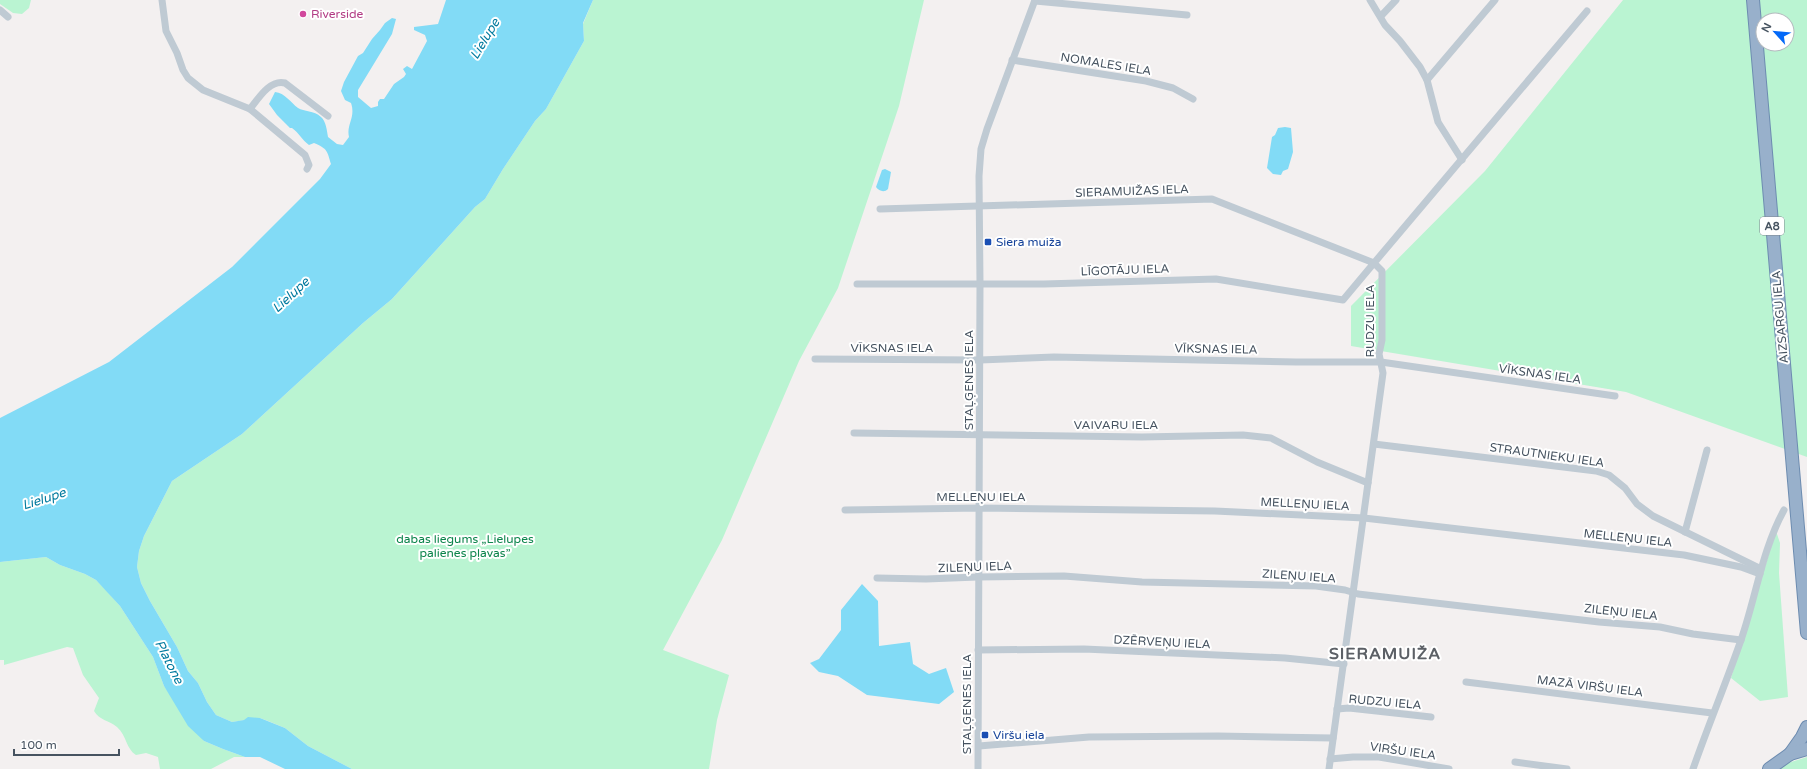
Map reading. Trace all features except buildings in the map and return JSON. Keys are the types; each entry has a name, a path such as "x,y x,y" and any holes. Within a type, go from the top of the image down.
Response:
{"highway":[{"name":"AIZSARGU IELA","path":"1753,0 1807,633"},
{"path":"1790,754 1807,728"},
{"path":"1769,769 1790,754 1807,749"}],"street":[{"path":"162,0 166,31 188,78 203,90 250,109 305,155 309,165 307,169"},
{"path":"1035,0 1187,14"},
{"name":"STAĻĢENES IELA","path":"978,769 978,577 980,508 979,176 981,149 986,129 1035,0"},
{"path":"1370,0 1381,16 1385,25 1413,56 1427,80 1438,122 1462,160"},
{"path":"1381,16 1396,0"},
{"path":"1427,80 1495,0"},
{"path":"0,10 8,17"},
{"path":"1374,263 1402,227 1462,160 1587,12"},
{"name":"NOMALES IELA","path":"1012,60 1146,81 1173,88 1193,99"},
{"path":"250,109 260,96 280,81 285,83 328,116"},
{"name":"SIERAMUIŽAS IELA","path":"880,209 1212,199 1374,263"},
{"name":"LĪGOTĀJU IELA","path":"857,284 980,284 1216,279 1343,300 1374,263"},
{"name":"RUDZU IELA","path":"1329,769 1383,373 1380,354 1382,340 1382,271 1374,263"},
{"name":"VĪKSNAS IELA","path":"815,358 980,360 1054,357 1296,362 1381,362 1615,396"},
{"name":"VAIVARU IELA","path":"854,433 1142,437 1243,435 1271,438 1317,462 1368,483"},
{"name":"STRAUTNIEKU IELA","path":"1374,444 1596,471 1609,475 1620,484 1637,504 1653,516 1760,572"},
{"path":"1685,532 1707,450"},
{"name":"MELLEŅU IELA","path":"845,510 980,508 1215,511 1364,518 1684,555 1760,572"},
{"path":"1693,769 1712,713 1741,640 1771,536 1784,510"},
{"name":"ZILEŅU IELA","path":"877,578 926,579 1064,576 1142,582 1316,586 1345,590 1353,593 1599,622 1660,627 1693,634 1741,640"},
{"name":"DZĒRVEŅU IELA","path":"978,650 1084,649 1285,658 1344,664"},
{"name":"MAZĀ VIRŠU IELA","path":"1466,682 1604,698 1712,713"},
{"name":"RUDZU IELA","path":"1337,709 1349,708 1431,717"},
{"path":"979,746 1089,737 1218,736 1333,738"},
{"name":"VIRŠU IELA","path":"1330,759 1379,757 1448,769"},
{"path":"1515,762 1567,769"}],"green space":[{"path":"0,0 31,0 29,8 22,14 13,13 0,4"},
{"name":"dabas liegums „Lielupes palienes pļavas”","path":"593,0 924,0 899,106 838,288 799,361 722,540 663,650 729,675 717,720 709,769 352,769 308,746 285,728 268,721 260,718 232,722 216,715 207,702 198,683 188,671 177,647 150,601 141,583 137,567 139,551 144,536 172,481 242,434 363,323 392,299 475,207 485,199 535,121 546,109 584,41 583,24"},
{"path":"1623,0 1807,0 1807,457 1626,392 1351,346 1351,306 1485,171"},
{"path":"1776,531 1780,543 1779,573 1788,697 1760,701 1731,678"},
{"path":"46,557 60,565 85,574 96,580 105,589 120,606 153,657 164,686 204,741 245,757 234,757 211,769 160,769 158,757 146,753 136,755 130,749 123,734 117,727 96,714 94,711 99,698 83,675 73,648 67,647 4,665 4,660 0,660 0,562"},
{"path":"1807,757 1807,769 1780,769 1788,763"}],"water":[{"path":"446,0 593,0 583,23 584,41 546,109 535,121 485,199 475,207 392,299 363,323 242,434 172,481 144,536 139,551 137,567 141,583 177,647 188,671 198,683 207,702 216,715 232,722 244,720 248,717 260,718 285,728 308,746 352,769 285,769 260,757 245,757 204,741 188,726 164,686 153,657 120,606 96,580 85,574 60,565 46,557 0,562 0,418 109,362 232,267 320,179 331,164 328,153 322,147 314,143 309,145 277,115 269,104 275,92 285,96 298,108 318,115 324,121 328,137 337,144 343,145 349,137 348,132 352,117 352,108 351,103 345,100 341,91 344,82 358,56 363,53 385,23 392,18 396,19 392,34 358,90 358,97 371,108 378,106 380,99 384,99 394,84 404,77 406,74 403,69 407,66 412,69 427,41 425,35 414,30 414,27 438,24"},
{"path":"1278,128 1291,128 1293,152 1288,169 1283,171 1281,175 1273,174 1267,168 1272,137 1275,135"},
{"path":"885,169 891,172 888,189 882,191 876,187 882,170"},
{"path":"862,584 878,601 879,646 910,642 913,664 929,674 946,668 954,692 939,704 867,695 838,676 819,672 810,663 819,659 841,630 841,610"}],"place":[{"name":"Riverside","path":"303,14"},
{"name":"Siera muiža","path":"988,242"},
{"name":"Viršu iela","path":"985,735"}],"district":[{"name":"SIERAMUIŽA","path":"1385,654"}],"water label":[{"name":"Lielupe","path":"485,39"},
{"name":"Lielupe","path":"291,295"},
{"name":"Lielupe","path":"44,499"},
{"name":"Platone","path":"169,662"}]}
